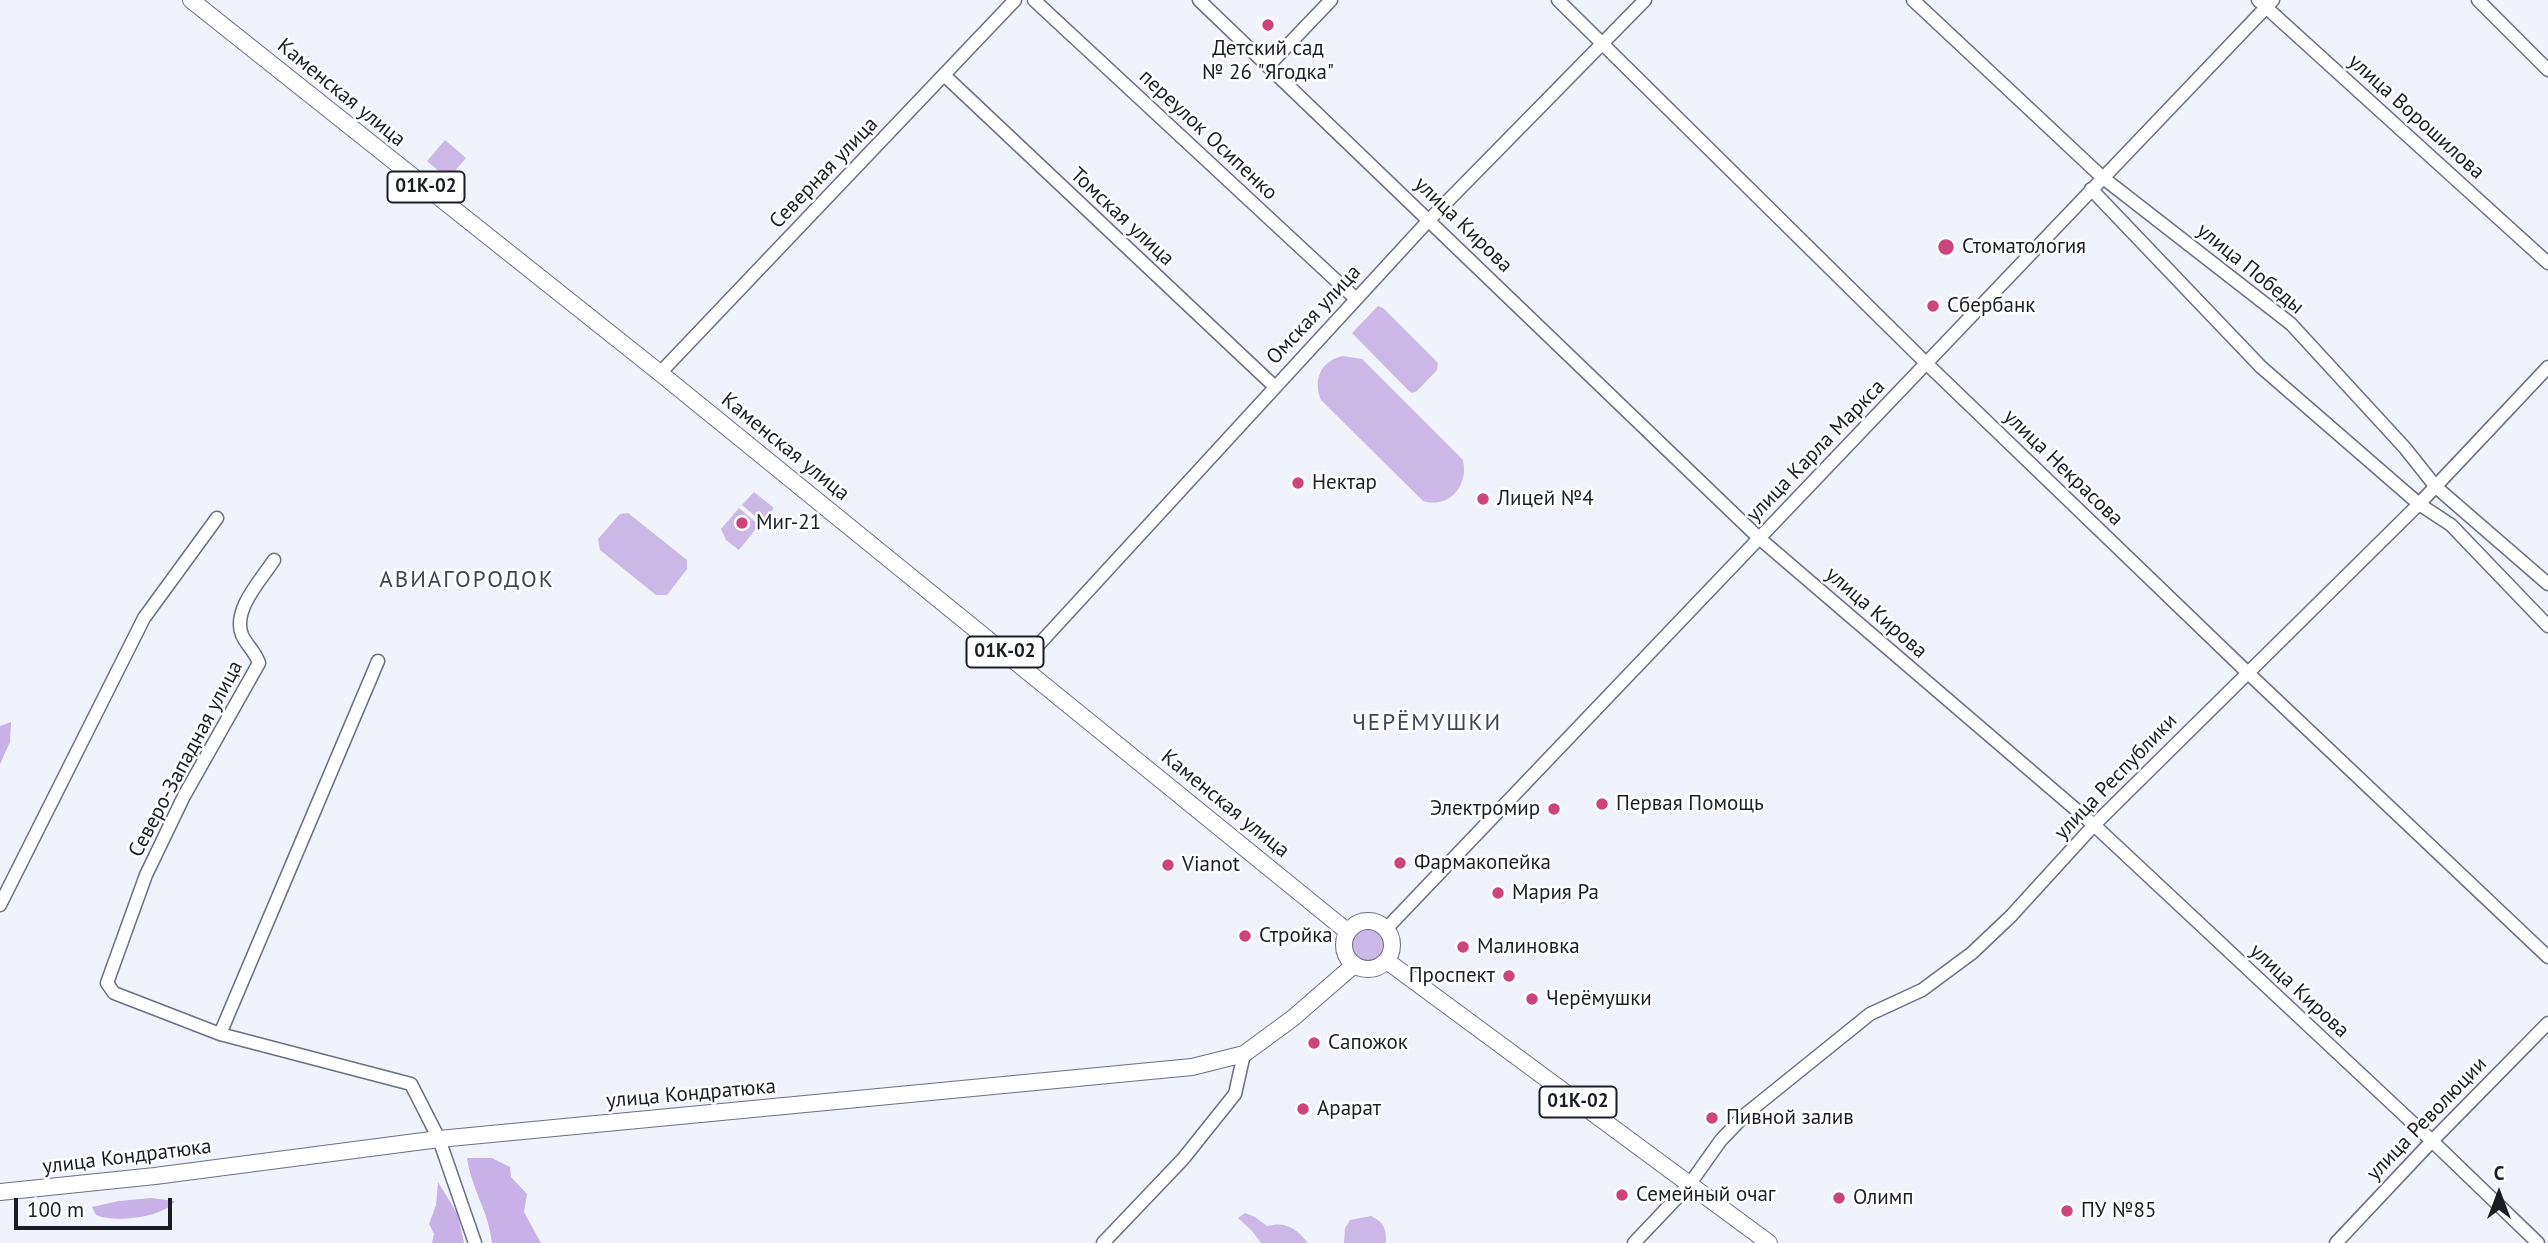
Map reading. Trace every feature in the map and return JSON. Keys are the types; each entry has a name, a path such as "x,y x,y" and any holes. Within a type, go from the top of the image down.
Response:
{"main road":[{"name":"Каменская улица","path":"191,0 660,373 1348,932"},
{"path":"1367,921 1387,929 1392,942 1387,961 1381,966 1367,969 1354,965 1345,953 1348,932 1367,921"},
{"name":"01К-02","path":"1387,961 1769,1243"},
{"name":"улица Кондратюка","path":"0,1192 155,1176 439,1139 1192,1067 1244,1054 1293,1018 1354,965"}],"street":[{"name":"Северная улица","path":"660,373 1015,0"},
{"name":"переулок Осипенко","path":"1034,0 1355,299"},
{"name":"улица Кирова","path":"1199,0 1759,538 2094,825 2538,1243"},
{"path":"1269,65 1331,0"},
{"name":"улица Некрасова","path":"1558,0 1926,363 2548,957"},
{"name":"Омская улица","path":"1020,665 1429,220 1645,0"},
{"name":"улица Победы","path":"1913,0 2102,177 2291,324 2405,448 2436,487 2548,584"},
{"path":"2478,0 2548,71"},
{"name":"улица Карла Маркса","path":"1387,929 2266,2"},
{"name":"улица Ворошилова","path":"2266,2 2548,263"},
{"name":"Томская улица","path":"944,75 1274,386"},
{"path":"2091,189 2261,367 2419,504 2451,525 2548,626"},
{"name":"улица Республики","path":"1634,1243 1689,1185 1721,1140 1746,1114 1870,1014 1922,990 1972,953 2011,916 2094,825 2436,487 2548,367"},
{"path":"0,905 144,618 217,518"},
{"name":"Северо-Западная улица","path":"274,560 244,606 240,620 241,632 254,649 259,663 178,807 146,875 107,983 114,993 220,1034 411,1084 439,1139 475,1243"},
{"path":"220,1034 378,661"},
{"name":"улица Революции","path":"2336,1243 2548,1023"},
{"path":"1103,1243 1183,1159 1235,1094 1244,1054"}],"shaded area":[{"path":"445,140 466,158 448,179 427,161"},
{"path":"1378,306 1438,363 1437,370 1417,391 1412,393 1408,390 1352,333"},
{"path":"1343,356 1362,359 1463,460 1460,487 1449,498 1441,502 1423,501 1321,400 1318,385 1320,372 1329,362"},
{"path":"754,492 774,508 762,522 742,505"},
{"path":"739,508 759,525 739,550 726,540 721,529"},
{"path":"628,513 687,560 687,569 667,595 656,595 600,550 598,539 620,514"},
{"path":"11,722 10,742 0,764 0,726"},
{"path":"1369,924 1384,930 1390,945 1384,960 1369,966 1354,960 1348,945 1354,930"},
{"path":"467,1158 492,1158 510,1167 511,1177 527,1194 524,1212 541,1243 492,1243"},
{"path":"438,1182 458,1215 464,1243 432,1243 434,1234 429,1224 436,1205"},
{"path":"151,1198 175,1201 160,1211 126,1219 96,1215 92,1207 119,1201"},
{"path":"1245,1213 1267,1226 1280,1224 1290,1227 1308,1243 1261,1243 1238,1218"},
{"path":"1371,1216 1383,1226 1386,1243 1344,1243 1345,1228 1350,1220"}],"place":[{"name":"Детский сад № 26 \"Ягодка\"","path":"1268,25"},
{"name":"Стоматология","path":"1946,247"},
{"name":"Сбербанк","path":"1933,306"},
{"name":"Нектар","path":"1298,483"},
{"name":"Лицей №4","path":"1483,499"},
{"name":"Миг-21","path":"742,523"},
{"name":"Первая Помощь","path":"1602,804"},
{"name":"Электромир","path":"1554,809"},
{"name":"Фармакопейка","path":"1400,863"},
{"name":"Vianot","path":"1168,865"},
{"name":"Мария Ра","path":"1498,893"},
{"name":"Стройка","path":"1245,936"},
{"name":"Малиновка","path":"1463,947"},
{"name":"Проспект","path":"1509,976"},
{"name":"Черёмушки","path":"1532,999"},
{"name":"Сапожок","path":"1314,1043"},
{"name":"Арарат","path":"1303,1109"},
{"name":"Пивной залив","path":"1712,1118"},
{"name":"Семейный очаг","path":"1622,1195"},
{"name":"Олимп","path":"1839,1198"},
{"name":"ПУ №85","path":"2067,1211"}],"district":[{"name":"АВИАГОРОДОК","path":"467,580"},
{"name":"ЧЕРЁМУШКИ","path":"1427,723"}]}
